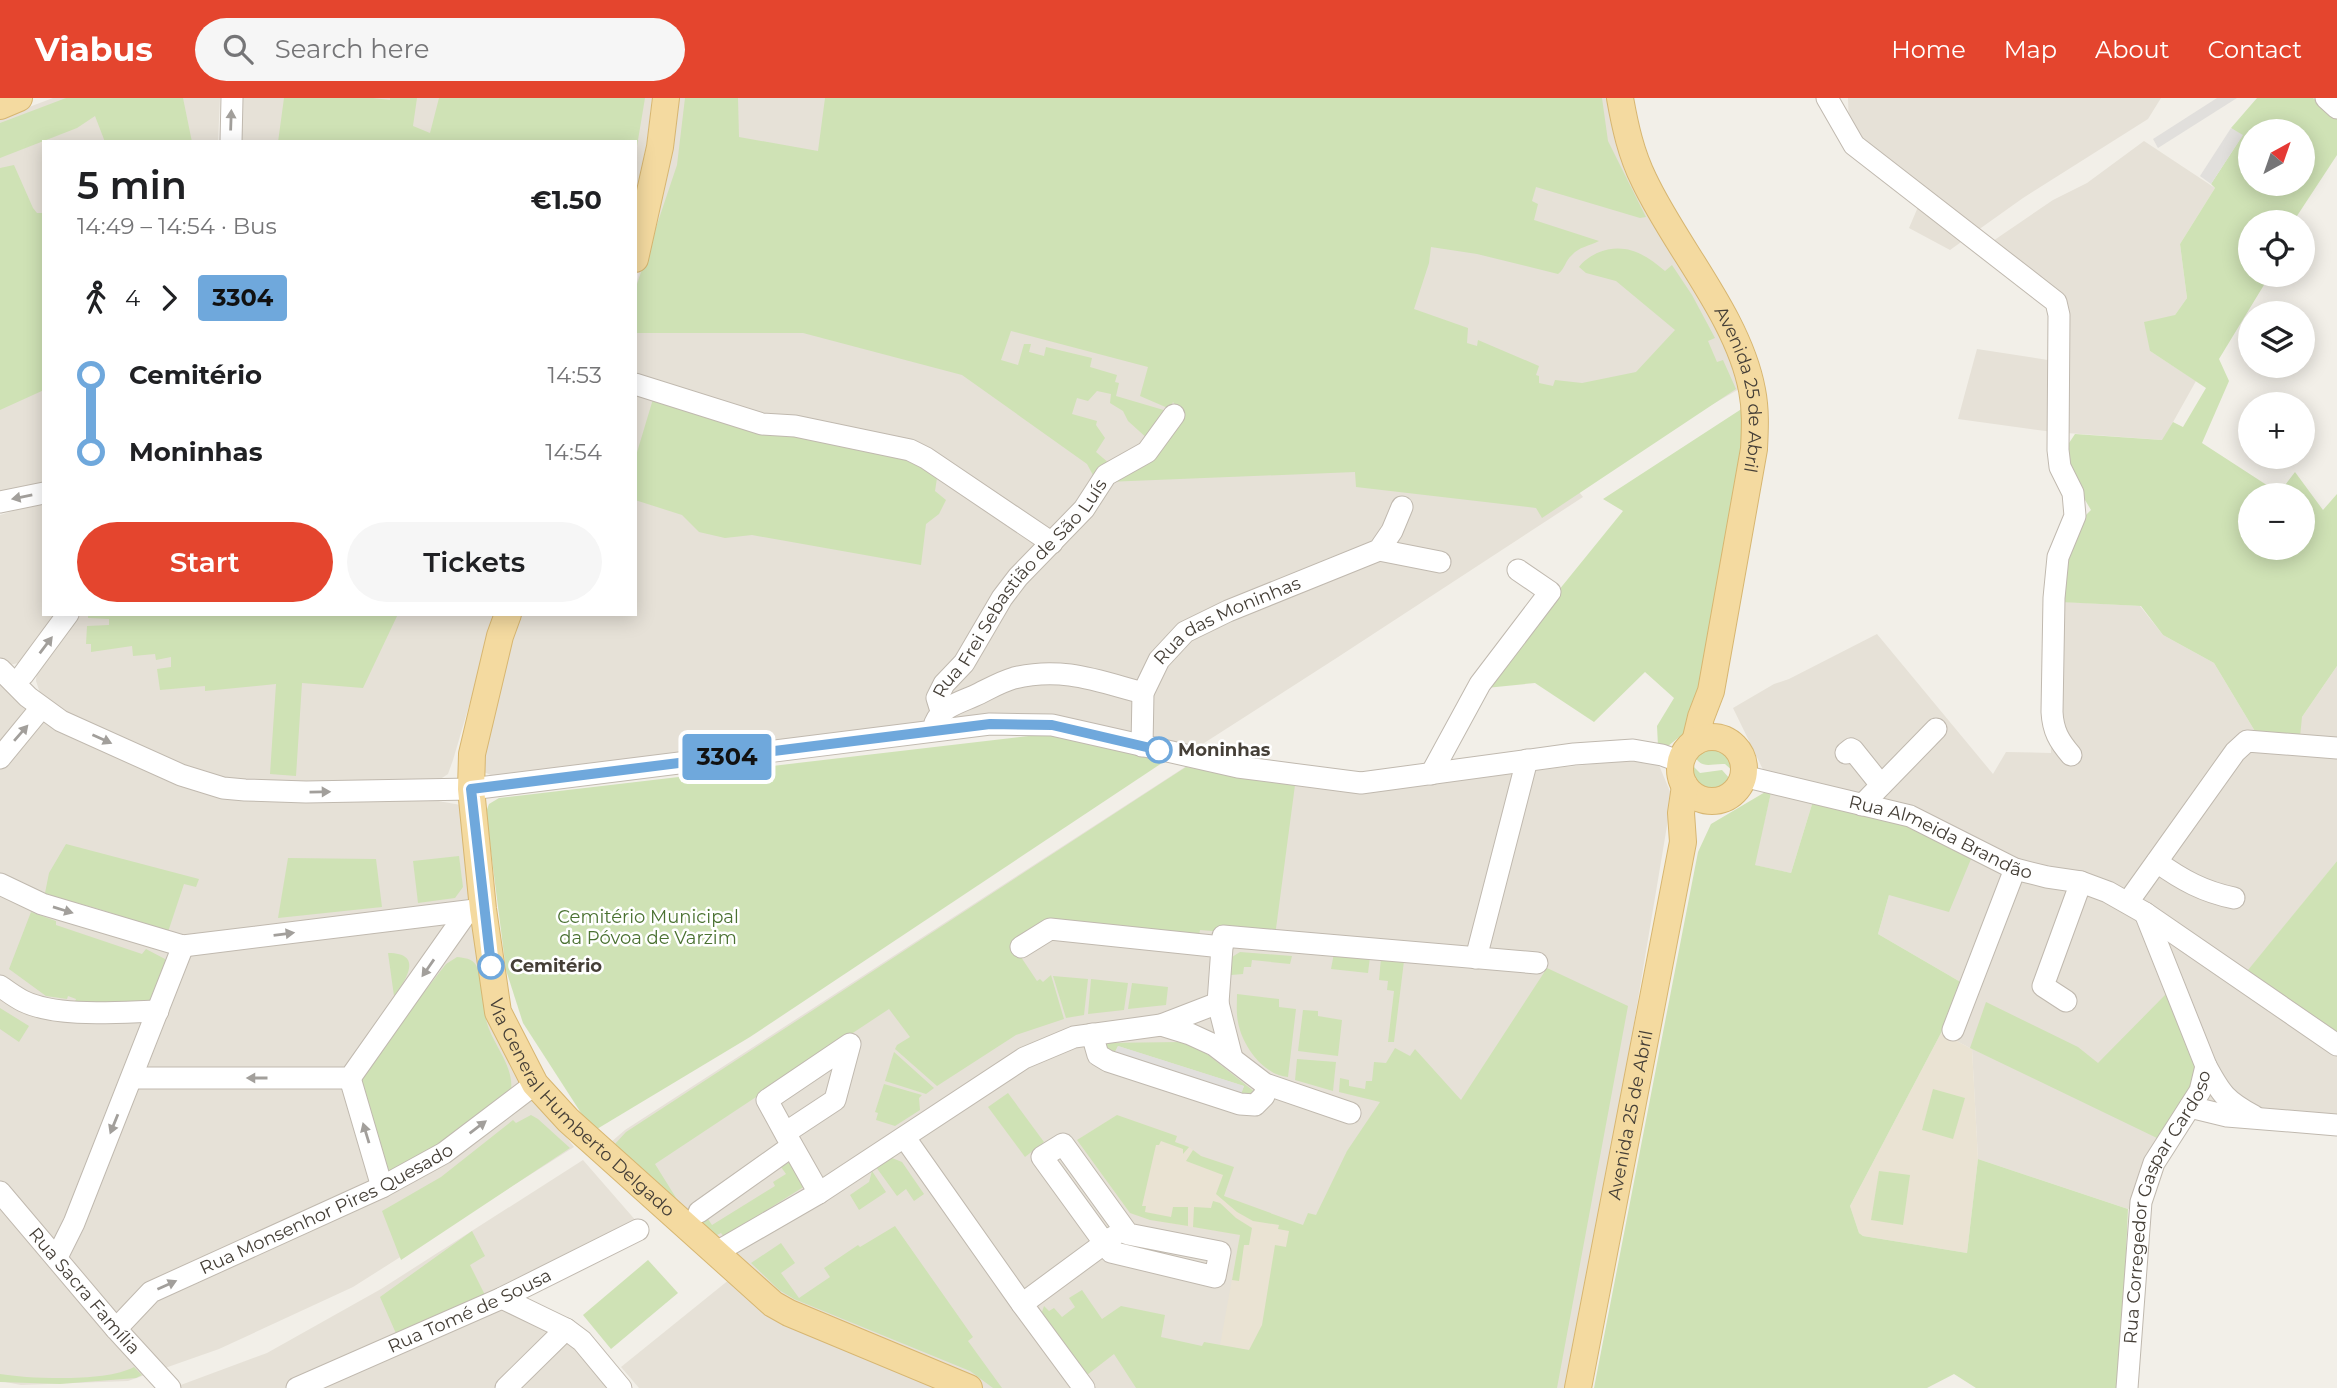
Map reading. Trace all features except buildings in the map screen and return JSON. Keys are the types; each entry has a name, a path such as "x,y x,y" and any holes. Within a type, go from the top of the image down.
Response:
{"main road":[{"path":"0,106 19,98"},
{"path":"637,251 660,148 666,98"},
{"name":"Avenida 25 de Abril","path":"1578,1388 1683,842 1681,813 1687,764 1711,691 1754,449 1756,419 1752,389 1743,358 1729,327 1644,180 1628,139 1622,102"},
{"name":"Via General Humberto Delgado","path":"507,616 499,636 472,754 475,911 498,1012 535,1084 568,1121 774,1304 789,1314 969,1388"},
{"path":"1711,691 1730,743 1741,758 1743,776 1734,792 1717,800 1699,798 1687,764 1712,737 1730,743"},
{"name":"Avenida 25 de Abril","path":"1683,842 1697,819 1717,800"}],"street":[{"path":"231,140 232,98"},
{"path":"1827,98 1854,145 2056,302 2059,315 2058,450 2060,467 2073,493 2075,516 2057,557 2052,712 2053,727 2059,742 2071,755"},
{"path":"2326,98 2337,107"},
{"path":"637,385 762,424 795,426 909,450 926,458 1052,543"},
{"name":"Rua Frei Sebastião de São Luís","path":"937,721 937,698 944,684 969,655 1002,597 1084,509 1106,475 1147,452 1174,415"},
{"path":"0,502 42,493"},
{"path":"1402,507 1392,531 1379,550 1440,562"},
{"name":"Rua das Moninhas","path":"1142,746 1143,694 1159,660 1185,632 1228,611 1379,550"},
{"path":"1431,774 1480,684 1550,592 1518,570"},
{"path":"23,675 67,616"},
{"path":"0,669 23,675"},
{"path":"0,669 35,702 61,721 181,775 223,788 306,792 471,789 937,721 1052,725 1238,767 1361,783 1574,754 1633,750 1662,755 1687,764"},
{"path":"937,721 1012,678 1033,675 1059,673 1082,676 1143,694"},
{"path":"23,675 35,702"},
{"path":"0,758 35,702"},
{"path":"1862,805 1936,729"},
{"path":"2136,908 2157,862 2235,752 2247,741 2337,748"},
{"path":"1846,753 1853,750 1881,785"},
{"path":"1476,958 1527,760"},
{"name":"Rua Almeida Brandão","path":"1743,776 1910,816 2015,869 2081,882 2136,908 2337,1045"},
{"path":"2157,862 2189,884 2234,898"},
{"path":"1953,1030 2015,869"},
{"path":"2066,1001 2043,986 2081,882"},
{"path":"0,884 42,904 183,946 475,911"},
{"name":"Rua Corregedor Gaspar Cardoso","path":"2127,1388 2141,1202 2154,1163 2194,1102 2206,1066 2136,908"},
{"path":"350,1078 475,911"},
{"path":"1021,947 1050,929 1222,947"},
{"path":"1232,1058 1218,1003 1223,936 1537,963"},
{"path":"57,1256 74,1223 183,946"},
{"path":"0,986 23,1001 40,1007 79,1013 158,1011"},
{"path":"715,1253 819,1193 1024,1058 1074,1037 1161,1025 1218,1003"},
{"path":"1161,1025 1214,1045 1267,1085 1350,1113"},
{"path":"1092,1034 1098,1055 1108,1061 1240,1104 1255,1105 1264,1096 1267,1085"},
{"path":"2206,1066 2221,1094 2252,1115"},
{"path":"132,1078 350,1078"},
{"path":"350,1078 382,1187"},
{"name":"Rua Monsenhor Pires Quesado","path":"116,1329 151,1292 382,1187 444,1153 535,1084"},
{"path":"2194,1102 2227,1116 2252,1115 2337,1125"},
{"path":"905,1138 1082,1387"},
{"path":"699,1212 789,1139 819,1193"},
{"path":"1063,1144 1128,1234 1220,1252 1215,1277 1111,1252 1104,1244 1042,1157 1063,1144"},
{"name":"Rua Sacra Família","path":"0,1192 57,1256 116,1329 170,1388"},
{"name":"Rua Tomé de Sousa","path":"297,1388 502,1298 638,1230"},
{"path":"1022,1304 1124,1230"},
{"path":"502,1298 566,1329 582,1341 621,1388"},
{"path":"506,1388 566,1329"}],"shaded area":[{"path":"53,98 220,98 218,140 42,140 42,492 0,502 0,118"},
{"path":"241,98 652,98 637,215 637,140 239,140"},
{"path":"674,98 1608,98 1717,324 1741,388 1573,484 1583,497 1187,754 1080,726 493,776 484,772 480,760 509,645 519,616 637,616 637,282"},
{"path":"1848,98 2161,98 2148,119 2023,198 1950,250 1909,228 1924,193 1849,125"},
{"path":"2217,98 2237,98 2158,148 2153,139"},
{"path":"2231,128 2238,132 2238,143 2211,184 2200,176"},
{"path":"2144,141 2215,188 2180,244 2187,298 2150,351 2196,381 2163,440 2053,432 1958,419 1977,349 2067,363 2061,301 1990,243 2053,200 2087,183"},
{"path":"42,505 42,616 58,616 18,663 10,665 0,661 0,515"},
{"path":"2049,601 2140,606 2163,635 2214,663 2256,733 2302,717 2337,666 2337,861 2245,975 2337,1038 2337,1131 2195,1120 2162,1162 2147,1203 2128,1209 1978,1159 1972,1049 1941,1033 1964,984 1878,934 1889,895 1813,801 1791,873 1754,865 1772,788 1733,708 1774,684 1877,634 1993,774 2006,752 2051,753"},
{"path":"72,616 495,616 448,774 436,782 238,784 208,778 59,714 41,696 36,681 37,668"},
{"path":"0,680 29,707 259,798 438,801 461,805 512,1066 574,1147 353,1287 219,1349 128,1381 21,1385 0,1381"},
{"path":"1621,761 1658,763 1672,796 1628,1059 1565,1388 977,1388 778,1297 611,1142 625,1130 1189,765 1319,787 1501,774"},
{"path":"1941,1033 1972,1049 1978,1159 1967,1253 1863,1236 1859,1233 1850,1206"},
{"path":"1118,1046 1244,1086 1241,1094 1114,1054"},
{"path":"1117,1115 1177,1136 1175,1142 1189,1147 1201,1156 1234,1167 1224,1196 1309,1228 1250,1350 1220,1345 1240,1235 1150,1220 1130,1213 1077,1140"},
{"path":"583,1160 637,1222 511,1289 630,1388 178,1386 267,1353 381,1289"},
{"path":"730,1279 939,1388 639,1388 621,1367"}],"green space":[{"path":"66,98 183,98 192,140 104,140 95,116 77,128 0,158 0,123"},
{"path":"284,98 417,98 413,126 430,133 439,98 645,98 637,146 637,140 278,140"},
{"path":"685,98 738,98 739,137 818,151 825,98 1602,98 1608,141 1646,217 1640,218 1536,187 1532,201 1538,204 1534,220 1599,241 1575,252 1558,274 1477,254 1431,247 1429,263 1414,309 1468,328 1467,343 1477,346 1478,340 1539,366 1536,375 1539,376 1539,383 1553,386 1555,380 1582,383 1636,372 1675,330 1616,281 1586,273 1579,267 1597,253 1625,249 1641,254 1665,271 1672,265 1715,338 1708,341 1717,362 1723,360 1736,389 1542,518 1536,508 1356,487 1355,472 1106,482 1183,414 1173,402 1170,409 1140,396 1148,367 1011,331 1001,360 1018,365 1024,344 1031,344 1029,352 1044,356 1046,347 1092,358 1090,367 1117,375 1115,382 1119,383 1116,396 1167,411 1149,440 1128,421 1123,411 1110,403 1111,394 1097,391 1088,401 1077,398 1072,414 1097,421 1096,425 1105,438 1096,452 1110,464 1094,477 1087,464 962,375 803,333 637,333 637,284 677,165"},
{"path":"2257,98 2313,98 2337,116 2337,155 2315,188 2315,119 2239,119"},
{"path":"2238,120 2238,133 2231,128"},
{"path":"2238,142 2238,196 2310,196 2301,210 2238,210 2238,287 2263,287 2254,301 2238,301 2238,328 2219,359 2229,381 2202,443 2238,466 2238,469 2264,483 2238,483 2238,560 2315,560 2315,499 2323,510 2337,494 2337,666 2302,717 2300,737 2256,733 2214,663 2163,635 2141,606 2060,602 2071,541 2076,529 2091,510 2073,480 2063,452 2075,434 2162,440 2173,422 2183,427 2206,388 2150,351 2144,322 2175,315 2187,298 2180,244 2215,188 2211,184"},
{"path":"14,165 33,208 37,213 42,213 42,391 0,410 0,168"},
{"path":"653,399 908,459 937,478 935,491 946,500 939,514 926,524 921,565 752,535 725,538 699,532 682,515 637,501 637,452"},
{"path":"1743,408 1745,423 1709,637 1687,731 1668,746 1658,746 1657,726 1674,698 1645,672 1594,722 1535,683 1486,688 1550,601 1623,511 1603,499"},
{"path":"2295,472 2303,483 2287,483"},
{"path":"397,616 363,688 302,683 296,776 270,774 276,684 205,691 205,686 160,690 157,669 171,667 171,657 156,660 155,654 133,656 132,646 91,652 91,644 86,644 87,626 109,625 109,619 88,618"},
{"name":"Cemitério Municipal da Póvoa de Varzim","path":"1062,732 1168,759 750,1037 597,1129 583,1116 523,1023 506,970 486,812 489,804 499,798"},
{"path":"1709,746 1728,753 1734,772 1725,764 1708,765 1697,760 1694,756 1702,748"},
{"path":"1691,764 1700,773 1722,770 1731,780 1718,789 1705,788 1695,779"},
{"path":"1186,767 1295,785 1275,936 1200,930 1198,941 1047,923 1019,954 1037,981 1040,979 1043,982 1051,975 1064,1019 1016,1035 937,1086 895,1049 910,1037 889,1009 655,1164 683,1209 614,1145 626,1132"},
{"path":"1772,788 1755,865 1791,873 1813,801 1910,821 1971,859 1949,912 1889,895 1878,934 1964,984 1850,1206 1859,1233 1863,1236 1967,1253 1978,1159 2128,1209 2120,1388 1976,1388 1954,1374 1927,1388 1594,1388 1698,852 1711,824"},
{"path":"66,844 199,879 196,887 184,884 166,938 140,924 107,912 73,902 44,898 49,873"},
{"path":"459,856 463,887 455,898 418,903 413,861"},
{"path":"288,858 376,859 382,907 278,918"},
{"path":"2337,861 2337,1038 2244,975"},
{"path":"31,912 56,921 56,925 142,954 146,949 165,959 165,968 150,1005 74,1004 76,999 68,996 67,999 46,996 9,969"},
{"path":"1240,952 1292,956 1290,964 1252,960 1251,967 1244,967 1243,974 1231,975 1232,957"},
{"path":"388,953 406,957 409,962 407,975 394,996"},
{"path":"1334,953 1370,957 1368,973 1331,969"},
{"path":"457,957 470,960 476,965 487,1022 510,1074 511,1090 430,1155 389,1178 361,1086 361,1077 367,1065 446,964"},
{"path":"1381,958 1404,961 1394,1042 1388,1042 1394,991 1387,990 1388,981 1379,980"},
{"path":"1547,968 1628,1006 1557,1388 1136,1388 1114,1354 1087,1375 1044,1319 1042,1312 1044,1306 1049,1311 1054,1308 1062,1317 1075,1307 1069,1298 1082,1290 1102,1319 1121,1306 1165,1315 1161,1337 1202,1346 1204,1342 1249,1350 1262,1325 1275,1245 1286,1247 1289,1231 1278,1229 1279,1225 1253,1221 1237,1212 1216,1194 1223,1175 1186,1161 1193,1150 1201,1156 1234,1167 1224,1196 1303,1225 1308,1213 1316,1215 1347,1151 1380,1102 1339,1092 1340,1078 1349,1080 1349,1086 1365,1089 1366,1081 1372,1081 1374,1062 1386,1063 1395,1048 1410,1056 1415,1049 1461,1100"},
{"path":"1053,976 1088,979 1084,1015 1066,1018"},
{"path":"1091,979 1128,983 1124,1010 1088,1014"},
{"path":"1132,983 1168,987 1166,1005 1128,1009"},
{"path":"1237,994 1279,999 1279,1007 1296,1009 1288,1077 1270,1071 1249,1049 1238,1022"},
{"path":"2166,994 2199,1066 2192,1087 2159,1139 1970,1048 1986,1002 2078,1047 2098,1063"},
{"path":"0,1008 29,1026 19,1042 0,1029"},
{"path":"1303,1010 1318,1011 1318,1016 1342,1020 1338,1056 1298,1051"},
{"path":"1181,1042 1202,1050 1256,1093 1256,1096 1241,1094 1244,1086 1118,1046 1114,1054 1101,1049 1102,1043"},
{"path":"894,1052 934,1088 926,1094 885,1081"},
{"path":"1297,1059 1336,1062 1333,1091 1295,1080"},
{"path":"884,1084 922,1095 919,1098 920,1110 895,1126 876,1120 878,1113 875,1112"},
{"path":"1933,1089 1965,1098 1953,1139 1922,1130"},
{"path":"1008,1093 1044,1142 1025,1157 988,1107"},
{"path":"531,1115 570,1148 401,1260 382,1211 441,1177 513,1120 516,1123"},
{"path":"1117,1115 1177,1136 1175,1142 1189,1147 1183,1154 1183,1149 1161,1141 1156,1145 1142,1206 1146,1206 1145,1212 1171,1217 1173,1207 1188,1207 1188,1226 1150,1220 1130,1213 1077,1140"},
{"path":"892,1158 902,1162 924,1194 914,1201 906,1189 897,1196 876,1167"},
{"path":"790,1162 805,1186 724,1237 721,1233 715,1236 697,1222 706,1216 712,1225 775,1186 773,1182 786,1174 781,1167"},
{"path":"872,1171 886,1192 859,1210 850,1195 869,1182"},
{"path":"1879,1171 1910,1175 1903,1225 1871,1220"},
{"path":"1213,1201 1220,1203 1252,1228 1249,1245 1244,1245 1239,1281 1232,1280 1240,1235 1193,1227 1194,1207 1211,1208"},
{"path":"895,1226 973,1337 968,1341 1002,1388 993,1388 970,1371 794,1299 779,1290 751,1263 781,1243 795,1263 781,1273 799,1298 830,1277 824,1268 858,1245 860,1247"},
{"path":"472,1231 485,1256 470,1265 486,1297 398,1338 380,1297"},
{"path":"648,1260 678,1293 611,1349 583,1315"},
{"path":"134,1367 142,1375 136,1378 60,1384 0,1382 0,1374 49,1378 88,1377 122,1372"}],"bus line":[{"name":"3304","path":"491,966 471,789 990,724 1052,725 1159,750"}],"place":[{"name":"Moninhas","path":"1159,750"},
{"name":"Cemitério","path":"491,966"}]}
